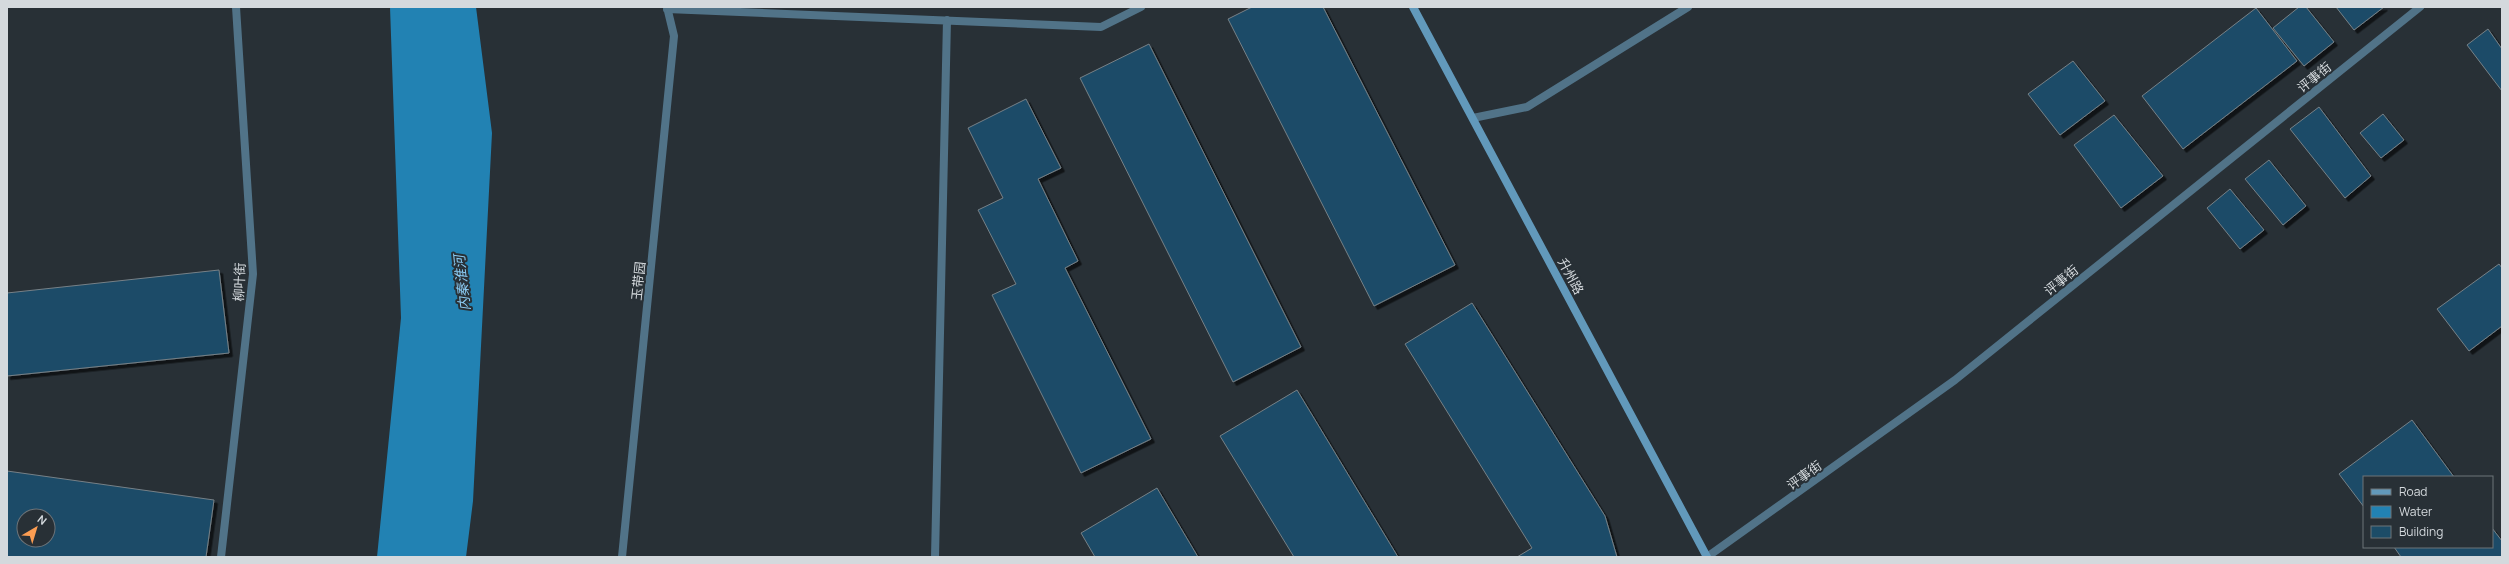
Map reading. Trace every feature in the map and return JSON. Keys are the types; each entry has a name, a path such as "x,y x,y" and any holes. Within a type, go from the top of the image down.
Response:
{"main road":[{"name":"升州路","path":"1413,7 1707,557"}],"street":[{"name":"柳叶街","path":"221,557 254,274 236,7"},
{"path":"667,8 1101,27 1141,7"},
{"path":"1473,118 1527,107 1688,7"},
{"name":"评事街","path":"1707,557 1955,380 2420,7"},
{"name":"玉带园","path":"622,557 674,36 667,8"},
{"path":"935,557 947,20"}],"water":[{"name":"内秦淮河","path":"390,7 476,7 492,133 473,501 466,557 377,557 401,318"}],"building":[{"path":"1252,7 1323,7 1455,265 1374,306 1228,19"},
{"path":"2299,7 2306,7 2334,42 2304,66 2273,28"},
{"path":"2336,7 2384,7 2354,30"},
{"path":"2256,8 2297,61 2183,149 2142,96"},
{"path":"2488,29 2502,49 2502,91 2467,45"},
{"path":"1149,44 1301,347 1233,382 1080,78"},
{"path":"2073,61 2105,101 2060,135 2028,94"},
{"path":"1026,99 1061,168 1038,179 1078,261 1065,268 1151,439 1081,473 992,295 1016,284 978,210 1003,198 968,128"},
{"path":"2319,107 2371,176 2345,198 2290,129"},
{"path":"2383,114 2404,140 2381,158 2360,133"},
{"path":"2114,115 2163,176 2121,208 2074,145"},
{"path":"2269,160 2306,206 2283,225 2245,179"},
{"path":"2230,189 2264,230 2240,249 2207,208"},
{"path":"2499,264 2502,268 2502,326 2469,351 2437,309"},
{"path":"219,270 229,353 7,376 7,293"},
{"path":"1472,303 1605,516 1617,557 1517,557 1532,548 1405,344"},
{"path":"1297,390 1398,557 1294,557 1220,436"},
{"path":"2412,420 2453,476 2363,476 2363,506 2339,474"},
{"path":"7,471 214,500 206,557 7,557"},
{"path":"1157,488 1198,557 1095,557 1081,533"},
{"path":"2493,529 2502,541 2502,557 2401,557 2395,548 2493,548"}]}
